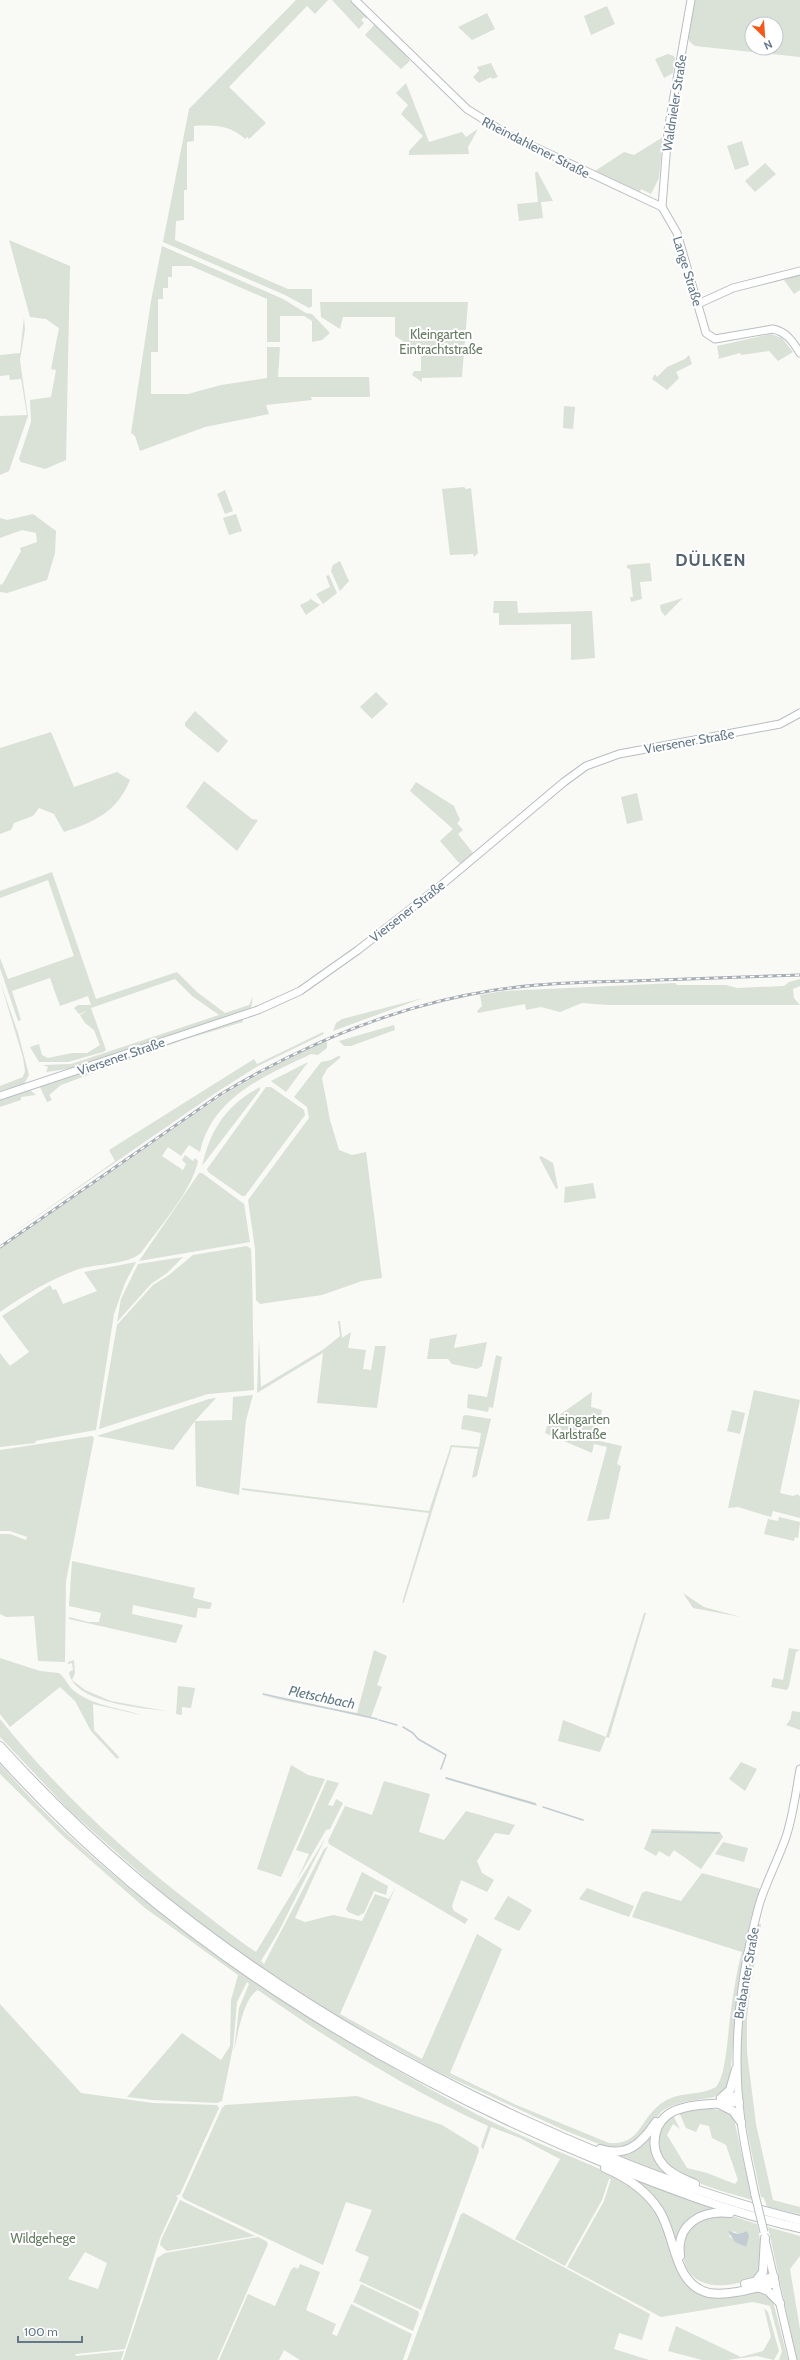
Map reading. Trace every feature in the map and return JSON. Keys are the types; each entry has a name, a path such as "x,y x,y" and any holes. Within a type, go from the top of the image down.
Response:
{"highway":[{"path":"0,1746 75,1823 129,1872 207,1934 273,1981 384,2049 484,2101 561,2137 651,2173 723,2198 800,2220"},
{"path":"0,1756 65,1823 125,1878 203,1940 269,1986 383,2056 469,2102 571,2149 656,2184 747,2215 800,2228"},
{"path":"723,2198 714,2191 677,2176 666,2168 657,2156 654,2143 657,2128 670,2114 683,2109 719,2101 730,2090 736,2069"},
{"path":"561,2137 610,2152 626,2151 639,2144 659,2118 669,2110 686,2104 738,2099"},
{"path":"719,2101 733,2111 741,2122"},
{"path":"571,2149 589,2161 628,2180 652,2201 667,2223 681,2272 693,2285 704,2291 717,2293 774,2280"},
{"path":"747,2215 715,2212 700,2216 691,2222 684,2233 680,2254 683,2266 689,2276 706,2288 725,2290 757,2284 768,2291 780,2303"},
{"path":"757,2284 763,2272 764,2235"}],"main road":[{"name":"Rheindahlener Straße","path":"355,0 467,109 487,123 607,182 662,206"},
{"name":"Waldnieler Straße","path":"662,206 668,130 691,0"},
{"name":"Lange Straße","path":"662,206 677,233 706,333 715,339 773,329 782,331 789,336 800,353"},
{"path":"698,304 733,288 800,271"},
{"name":"Viersener Straße","path":"0,1096 258,1010 300,991 358,950 439,887 564,782 586,766 619,754 780,724 800,713"},
{"name":"Brabanter Straße","path":"793,2360 755,2195 741,2122 736,2069 738,2010 748,1952 760,1904 786,1836 800,1769"}],"green space":[{"path":"296,0 328,0 315,14 307,6 229,87 266,123 249,139 247,137 245,139 240,134 227,128 194,126 194,141 187,142 187,190 184,190 184,220 176,221 175,240 288,289 312,289 312,306 309,308 285,295 163,242 189,109"},
{"path":"332,0 352,0 368,17 366,19 364,17 361,20 364,23 359,29"},
{"path":"693,0 800,0 800,57 784,55 784,16 744,16 744,51 695,46 690,42 688,37"},
{"path":"607,6 615,24 591,35 584,16"},
{"path":"487,13 495,29 472,40 458,27"},
{"path":"375,24 397,44 410,61 401,69 365,35"},
{"path":"668,54 674,56 675,59 673,73 664,78 655,59"},
{"path":"491,63 498,77 492,79 491,77 479,83 473,77 479,71 477,67"},
{"path":"406,83 429,142 462,132 466,137 478,129 468,147 469,154 409,155 409,151 423,136 401,114 408,105 396,93"},
{"path":"663,137 659,178 651,194 641,189 640,192 595,171 624,152 634,155"},
{"path":"742,141 749,165 735,170 727,146"},
{"path":"765,163 776,174 755,192 745,181"},
{"path":"537,171 553,201 541,202 543,218 519,221 517,204 538,202 535,173"},
{"path":"9,240 70,266 66,460 45,469 21,462 19,459 31,422 30,400 51,397 56,370 51,369 59,328 46,319 30,317"},
{"path":"162,246 283,299 306,313 312,314 330,333 322,340 312,342 312,321 304,316 280,316 280,342 267,342 267,299 191,266 172,266 172,277 168,277 168,288 163,288 163,299 158,299 158,352 151,352 151,394 188,394 221,385 267,378 267,347 280,347 278,377 369,377 370,397 311,397 312,400 266,405 269,414 205,427 140,451 135,436 131,433 151,301"},
{"path":"800,275 800,290 794,294 784,280"},
{"name":"Kleingarten Eintrachtstraße","path":"320,302 468,302 462,377 422,378 422,382 412,375 414,371 421,371 421,353 395,336 395,317 343,317 340,329 321,317"},
{"path":"24,317 25,330 20,360 28,416 9,471 0,475 0,416 27,415 21,379 10,380 9,375 0,376 0,355 20,353"},
{"path":"771,334 782,338 793,352 778,361 769,351 741,355 740,353 718,359 717,346"},
{"path":"689,355 692,364 676,372 679,378 667,390 652,379 655,374 657,377 667,367 685,359"},
{"path":"564,406 575,407 573,429 563,428"},
{"path":"464,487 466,489 471,488 478,553 474,557 473,554 450,555 442,489"},
{"path":"225,490 233,511 225,514 217,494"},
{"path":"33,514 56,531 55,553 47,580 7,593 0,592 0,584 2,585 21,551 20,548 37,542 36,533 22,530 0,538 0,518 7,520"},
{"path":"236,514 242,531 229,535 223,518"},
{"path":"340,561 349,581 340,591 331,571 333,565"},
{"path":"650,563 652,581 640,582 642,599 631,602 630,597 633,597 630,569 627,568 627,565"},
{"path":"329,575 337,593 323,604 316,594 330,587 326,576"},
{"path":"309,598 320,605 306,615 300,605 310,600"},
{"path":"683,598 665,616 661,611 660,605"},
{"path":"494,601 517,601 518,613 592,611 595,658 571,660 571,624 499,625 499,613 493,613"},
{"path":"376,692 388,704 372,719 360,707"},
{"path":"195,711 228,741 218,753 185,726 185,723"},
{"path":"51,732 74,787 117,772 130,780 125,791 111,808 95,820 64,832 54,814 39,808 33,816 14,823 11,830 0,834 0,748"},
{"path":"204,781 252,819 258,820 237,851 186,807"},
{"path":"416,782 454,806 460,820 457,823 463,830 458,834 473,853 460,864 440,841 453,829 410,791"},
{"path":"637,793 643,820 627,824 621,797"},
{"path":"52,872 96,999 177,972 197,992 225,1013 249,1005 253,997 251,1008 75,1068 46,1072 48,1067 43,1065 71,1064 219,1015 192,996 175,979 91,1008 106,1050 103,1052 68,1062 39,1062 30,1047 39,1044 42,1055 48,1058 72,1053 87,1053 100,1045 94,1030 85,1023 80,1015 87,1011 79,1014 74,1008 78,1005 91,1005 88,996 60,1006 50,978 12,991 21,1020 18,1021 0,968 0,958 8,979 74,956 48,880 0,898 0,891"},
{"path":"800,979 800,986 793,989 794,998 800,1005 607,1005 582,1003 560,1012 541,1007 526,1010 525,1004 478,1013 477,1011 482,1006 480,995 503,991 675,983 677,985 726,985 737,988 784,986 789,982"},
{"path":"0,981 18,1033 29,1075 24,1084 0,1091 0,1086 23,1077 25,1071 23,1058"},
{"path":"423,998 333,1031 336,1023 342,1019"},
{"path":"242,1018 243,1022 183,1040 61,1085 49,1095 52,1100 47,1102 40,1087"},
{"path":"394,1025 395,1030 351,1046 344,1046 339,1041"},
{"path":"323,1032 324,1034 258,1066 217,1092 0,1242 115,1161 109,1150 254,1059 257,1064"},
{"path":"327,1040 327,1048 318,1055 311,1054 259,1080 228,1103 216,1117 206,1133 200,1152 189,1145 181,1156 168,1147 162,1156 183,1170 186,1164 182,1160 185,1155 193,1161 195,1158 198,1161 195,1172 182,1196 141,1253 127,1260 76,1270 56,1278 37,1288 0,1312 0,1248 226,1093 278,1064"},
{"path":"338,1056 341,1057 327,1069 322,1078 330,1120 339,1150 352,1155 366,1152 382,1278 362,1281 322,1295 260,1304 256,1300 255,1249 248,1200 309,1118 307,1107 294,1097 321,1062 331,1060"},
{"path":"308,1062 286,1092 271,1081"},
{"path":"260,1087 260,1090 202,1166 205,1153 221,1120 238,1102"},
{"path":"266,1087 271,1087 304,1110 305,1115 245,1196 242,1196 208,1172 207,1169"},
{"path":"30,1090 36,1095 21,1097 21,1100 0,1107 0,1100"},
{"path":"541,1156 553,1163 558,1188 556,1189 539,1157"},
{"path":"199,1173 202,1173 244,1204 250,1242 139,1261"},
{"path":"593,1183 596,1198 564,1203 565,1187"},
{"path":"247,1246 251,1249 252,1269 254,1390 208,1394 99,1429 117,1325 153,1285 169,1275 193,1255"},
{"path":"183,1257 167,1273 151,1284 117,1322 121,1299 138,1264"},
{"path":"136,1262 125,1283 114,1314 96,1430 35,1441 36,1443 0,1447 0,1353 10,1366 29,1352 2,1316 50,1285 53,1290 56,1289 63,1304 97,1291 84,1272"},
{"path":"338,1321 340,1321 342,1338 351,1332 348,1348 366,1350 363,1369 371,1370 375,1346 386,1346 377,1408 317,1403 323,1353 257,1393 259,1338 261,1387 324,1349 340,1336"},
{"path":"457,1334 454,1348 487,1342 482,1366 477,1369 452,1364 448,1359 427,1359 430,1339"},
{"path":"496,1355 502,1357 493,1408 489,1407 488,1412 467,1408 468,1394 487,1397"},
{"path":"754,1390 800,1400 780,1493 793,1496 798,1494 800,1497 800,1518 773,1511 771,1517 738,1507 728,1508"},
{"name":"Kleingarten Karlstraße","path":"592,1392 591,1407 602,1410 595,1440 622,1446 617,1464 621,1466 609,1519 587,1521 607,1447 594,1444 592,1453 545,1433 548,1423"},
{"path":"253,1395 246,1420 239,1495 196,1486 195,1421 232,1420 233,1397"},
{"path":"216,1398 195,1421 173,1450 97,1436"},
{"path":"732,1410 745,1413 740,1434 727,1431"},
{"path":"466,1415 491,1419 477,1476 472,1478 478,1449 452,1447 404,1602 402,1603 429,1513 242,1490 242,1488 429,1511 451,1445 479,1447 481,1433 461,1429 463,1416"},
{"path":"92,1436 94,1438 66,1581 65,1662 38,1661 34,1616 6,1617 0,1614 0,1534 10,1534 26,1540 27,1537 10,1531 0,1531 0,1450"},
{"path":"779,1517 800,1522 798,1538 795,1537 794,1541 764,1534 768,1519 778,1521"},
{"path":"72,1561 195,1588 193,1598 212,1603 210,1609 198,1608 196,1618 133,1605 132,1614 183,1625 176,1643 69,1619 69,1617 88,1622 99,1622 101,1613 69,1606"},
{"path":"683,1593 704,1607 741,1617 693,1608"},
{"path":"644,1613 646,1613 609,1738 606,1737"},
{"path":"789,1648 800,1650 796,1652 789,1686 787,1690 771,1687 773,1678 783,1680"},
{"path":"374,1650 387,1656 377,1685 382,1687 371,1717 377,1719 262,1695 357,1713"},
{"path":"0,1658 40,1671 59,1673 73,1690 88,1700 141,1715 93,1704 94,1730 119,1757 117,1759 91,1731 75,1701 60,1687 10,1727 0,1714"},
{"path":"74,1660 75,1673 72,1680 69,1672 73,1670 72,1663 68,1664 68,1662"},
{"path":"72,1680 85,1690 111,1701 166,1711 126,1706 110,1702 82,1691"},
{"path":"178,1686 195,1688 191,1708 182,1707 182,1715 176,1714"},
{"path":"792,1711 800,1712 800,1730 786,1725 790,1720"},
{"path":"0,1719 68,1796 118,1843 170,1887 256,1952 326,1837 279,1931 261,1961 264,1964 324,1849 328,1846 295,1918 305,1922 333,1915 362,1921 375,1894 389,1899 396,1886 340,2014 422,2059 477,1934 502,1949 450,2073 514,2104 609,2143 619,2143 633,2137 651,2113 671,2098 707,2091 717,2085 721,2078 725,2062 730,2018 742,1952 632,1917 642,1893 646,1891 681,1901 702,1873 761,1889 750,1921 738,1993 729,2087 715,2097 684,2102 669,2107 662,2111 642,2135 629,2146 609,2148 566,2131 436,2071 334,2014 223,1942 160,1891 70,1811 0,1737"},
{"path":"563,1720 606,1737 600,1752 558,1741"},
{"path":"741,1762 757,1769 745,1791 729,1779"},
{"path":"0,1764 55,1822 114,1875 176,1925 269,1991 357,2047 447,2099 511,2131 607,2172 629,2185 652,2206 670,2241 677,2269 684,2281 690,2286 700,2291 710,2293 743,2291 754,2292 764,2295 773,2301 788,2360 779,2360 782,2351 770,2306 753,2302 661,2317 567,2267 604,2201 611,2179 609,2179 602,2200 565,2266 515,2239 560,2159 520,2138 491,2127 483,2150 481,2146 488,2126 428,2096 341,2046 258,1990 248,2001 239,2027 234,2051 239,2008 249,1984 247,1982 237,2002 233,2047 222,2101 217,2103 153,2100 127,2097 182,2033 221,2060 230,2046 231,2000 238,1975 145,1908 64,1837 0,1774"},
{"path":"291,1765 308,1775 325,1779 281,1877 257,1869"},
{"path":"446,1777 536,1803 537,1806 446,1779"},
{"path":"327,1780 339,1783 328,1805 333,1806 336,1799 343,1803 330,1829 326,1830 297,1880 309,1854 296,1850"},
{"path":"384,1781 430,1794 419,1832 444,1840 466,1811 515,1825 509,1835 495,1833 477,1861 482,1873 494,1880 487,1892 461,1880 452,1906 454,1911 468,1919 465,1924 329,1844 328,1841 345,1806 372,1815"},
{"path":"652,1829 720,1832 723,1837 701,1869 674,1850 669,1857 659,1851 656,1856 644,1849"},
{"path":"723,1842 748,1848 744,1862 715,1854"},
{"path":"362,1872 388,1886 386,1895 374,1891 364,1913 358,1916 348,1912 346,1909"},
{"path":"587,1888 634,1906 629,1917 579,1899"},
{"path":"508,1896 532,1910 519,1931 494,1919"},
{"path":"758,1924 761,1924 747,2019 747,2052 756,2124 773,2200 800,2207 800,2214 767,2207 764,2198 761,2197 745,2119 740,2071 740,2028 748,1965"},
{"name":"Wildgehege","path":"0,2004 81,2093 153,2103 217,2105 219,2108 180,2194 176,2196 178,2198 160,2238 125,2349 76,2354 75,2356 124,2351 121,2360 0,2360","holes":["85,2252 107,2263 98,2289 68,2279"]},
{"path":"357,2096 442,2125 478,2147 479,2151 421,2310 359,2281 369,2257 355,2251 372,2210 346,2202 323,2265 184,2199 182,2196 222,2108 225,2105"},
{"path":"707,2108 726,2111 734,2119 752,2200 696,2182 671,2167 663,2157 659,2146 659,2136 663,2125 673,2115 680,2129 673,2124 667,2135 687,2168 707,2173 735,2184 738,2180 726,2145 712,2138 709,2126 700,2124 696,2132 686,2128 679,2112"},
{"path":"655,2127 653,2145 681,2181 603,2152 624,2153"},
{"path":"629,2178 717,2209 697,2216 678,2252 671,2228"},
{"path":"180,2200 255,2236 167,2251 160,2245 161,2240"},
{"path":"464,2213 650,2314 642,2340 619,2333 614,2349 649,2360 407,2360 461,2214"},
{"path":"729,2215 757,2224 761,2256 759,2272 755,2277 744,2282 726,2285 705,2283 690,2273 685,2265 683,2255 684,2242 690,2228 695,2223 707,2218","holes":["734,2231 738,2234 747,2231 745,2247 729,2236"]},
{"path":"768,2227 800,2236 800,2256 790,2269 800,2329 800,2360 797,2360"},
{"path":"258,2237 266,2241 268,2244 217,2360 123,2360 157,2258 165,2253"},
{"path":"300,2264 320,2272 306,2310 336,2324 332,2334 337,2336 351,2304 412,2334 403,2360 300,2360 284,2350 279,2360 219,2360 248,2294 275,2306 291,2270 294,2267 298,2269"},
{"path":"361,2284 418,2311 419,2314 413,2331 353,2302"},
{"path":"764,2308 768,2312 779,2351 774,2360 757,2356 727,2360 702,2360 668,2351 676,2326 741,2357 763,2351 771,2337"}],"shaded area":[{"path":"728,2231 738,2234 747,2231 749,2236 746,2247 735,2242"}],"waterway":[{"name":"Pletschbach","path":"263,1694 377,1719"},
{"name":"Pletschbach","path":"379,1720 397,1725"},
{"name":"Pletschbach","path":"403,1727 413,1733 418,1739 446,1755 441,1769"},
{"name":"Pletschbach","path":"446,1778 535,1804"},
{"name":"Pletschbach","path":"543,1807 583,1820"},
{"name":"Pletschbach","path":"652,1832 719,1833"}],"railway":[{"path":"0,1247 221,1094 286,1058 353,1028 388,1016 423,1005 459,997 495,990 546,984 800,975"}],"district":[{"name":"DÜLKEN","path":"711,560"}]}
